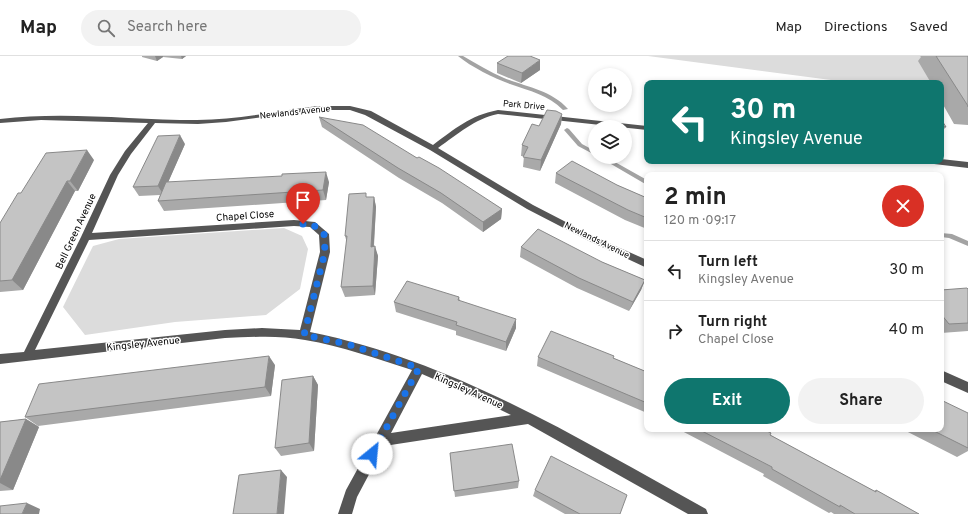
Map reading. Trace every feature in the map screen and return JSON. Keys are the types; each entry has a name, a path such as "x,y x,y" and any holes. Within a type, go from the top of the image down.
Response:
{"street":[{"name":"Newlands Avenue","path":"0,121 41,118 177,122 226,120 317,108 350,108 368,113 433,148 530,207 590,238 644,263"},
{"name":"Park Drive","path":"433,148 470,121 483,115 498,112 644,128"},
{"name":"Bell Green Avenue","path":"27,356 86,237 114,175 128,153 153,121"},
{"path":"944,162 968,165"},
{"name":"Chapel Close","path":"86,237 294,223 312,224 324,234 325,252 304,335"},
{"name":"Kingsley Avenue","path":"0,359 225,334 262,332 304,335 347,344 419,368 472,390 529,418 686,509 701,514"},
{"path":"346,514 351,495 419,368"},
{"path":"944,376 968,388"},
{"path":"379,441 529,418"}],"shaded area":[{"path":"648,56 968,56 944,80 831,80"},
{"path":"284,228 302,236 308,249 300,289 266,315 175,322 85,335 63,307 93,246 119,239"}],"building":[{"path":"508,56 530,56 540,60 522,73 497,63"},
{"path":"936,56 968,56 968,106"},
{"path":"547,110 556,111 562,114 541,160 523,157 528,147 522,145 532,124 539,126"},
{"path":"319,117 363,125 417,158 419,157 439,168 502,209 483,222 441,193 398,168"},
{"path":"180,135 158,186 133,187 158,136"},
{"path":"87,150 70,181 67,181 12,280 0,281 0,223 18,193 21,193 46,153"},
{"path":"572,161 617,185 644,197 644,217 628,210 556,173"},
{"path":"326,172 323,190 158,201 166,182 282,176 282,174"},
{"path":"366,193 366,197 374,197 371,247 375,246 373,286 341,287 347,236 345,236 349,194"},
{"path":"538,229 602,262 644,280 644,282 633,302 579,278 521,247"},
{"path":"407,281 459,297 458,300 516,319 506,342 456,325 457,322 394,302"},
{"path":"968,289 968,323 949,324 944,318 944,290"},
{"path":"551,331 614,356 613,358 644,371 644,402 538,357"},
{"path":"269,356 265,387 25,417 39,384"},
{"path":"313,376 309,443 275,448 282,380"},
{"path":"944,401 968,413 968,448 936,432 944,432"},
{"path":"26,419 0,480 0,422"},
{"path":"704,432 769,432 771,433 770,435 919,514 855,514 772,469 772,467"},
{"path":"512,444 519,481 454,491 450,453"},
{"path":"551,456 627,495 620,514 580,514 535,490"},
{"path":"281,470 277,514 233,514 239,475"},
{"path":"27,503 22,514 0,514 0,506"}],"waterway":[{"path":"460,56 504,80 553,98 565,109"},
{"path":"567,130 580,145 588,149"},
{"path":"614,164 644,181"},
{"path":"944,235 950,236 968,244"}],"route":[{"path":"303,224 312,224 324,234 325,252 304,335 347,344 419,368 372,454"}]}
